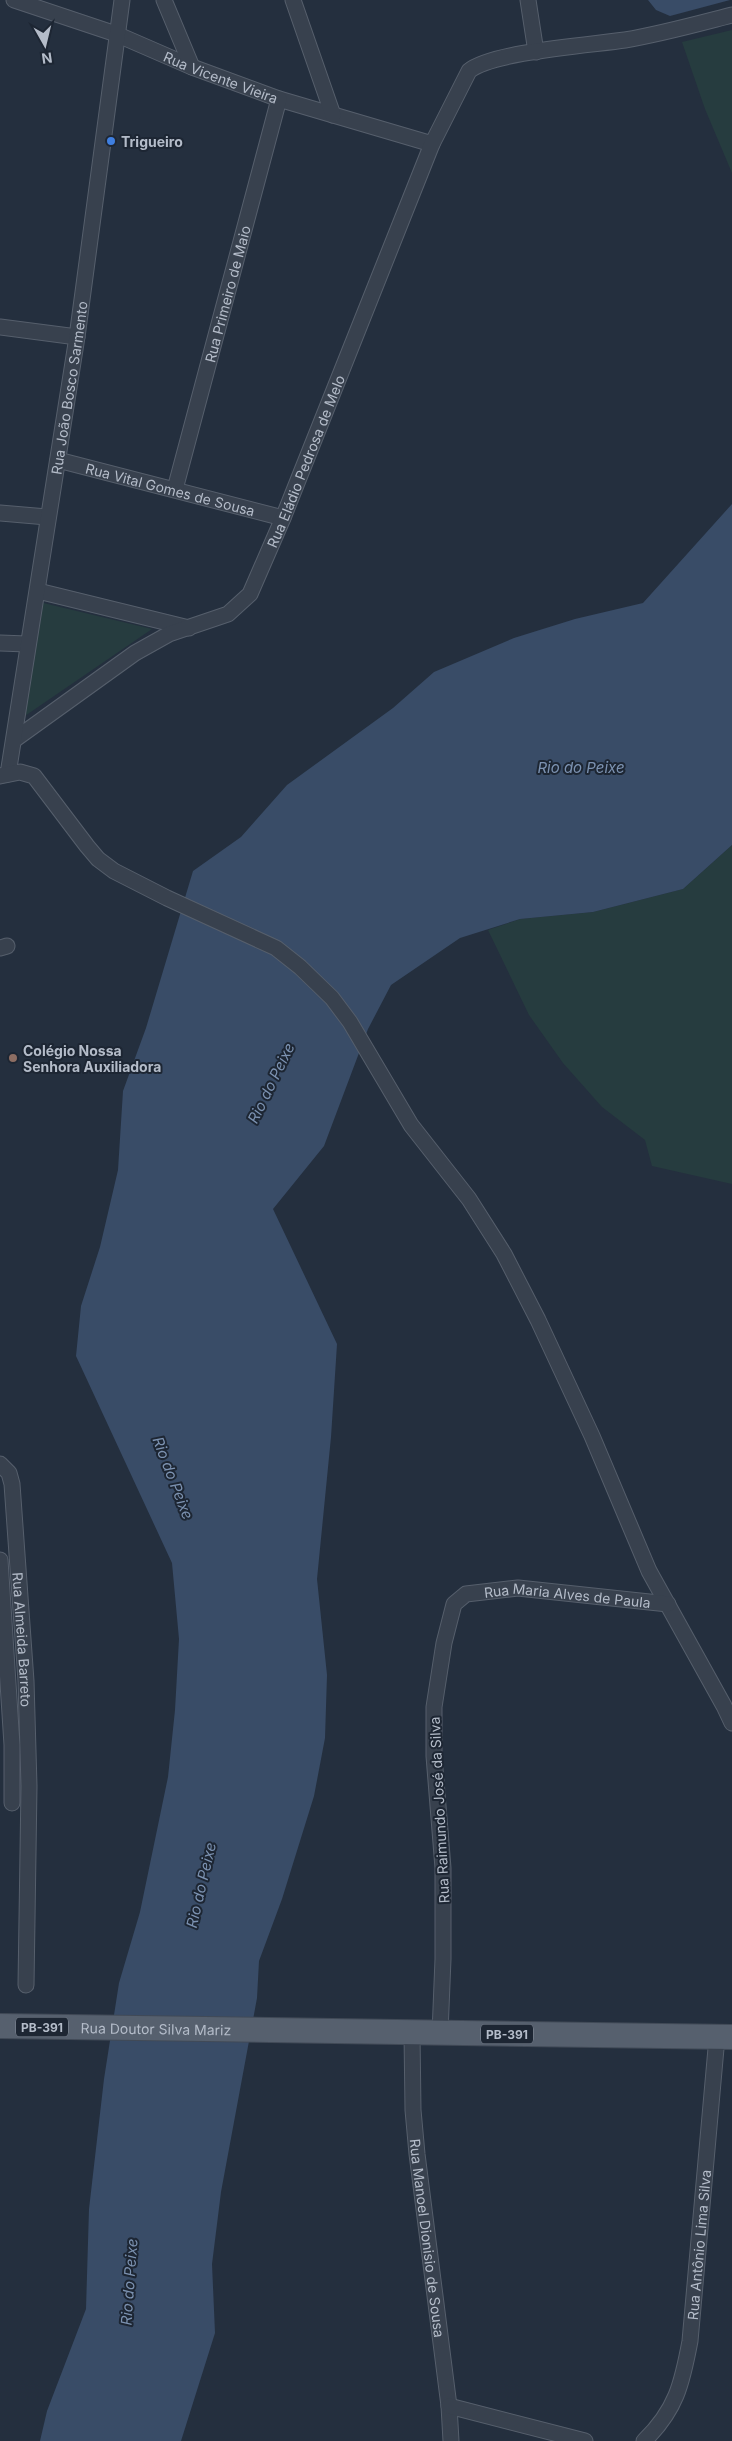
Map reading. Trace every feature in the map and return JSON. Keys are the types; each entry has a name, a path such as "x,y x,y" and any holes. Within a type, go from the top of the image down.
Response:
{"main road":[{"name":"Rua Doutor Silva Mariz","path":"0,2026 26,2022 84,2028 412,2034"},
{"name":"PB-391","path":"412,2034 725,2037"}],"street":[{"name":"Rua Vicente Vieira","path":"14,0 116,34 192,67 279,99 432,144"},
{"name":"Rua João Bosco Sarmento","path":"4,775 14,740 27,644 38,592 47,517 77,337 122,0"},
{"path":"164,0 192,67"},
{"path":"294,0 333,115"},
{"path":"528,0 536,52 626,40 732,15"},
{"name":"Rua Eládio Pedrosa de Melo","path":"14,740 135,653 169,634 228,614 250,594 283,518 432,144 469,71 476,65 485,62 536,52"},
{"name":"Rua Primeiro de Maio","path":"175,489 279,99"},
{"path":"0,327 77,337"},
{"name":"Rua Vital Gomes de Sousa","path":"58,460 283,518"},
{"path":"0,513 47,517"},
{"path":"38,592 189,628"},
{"path":"0,643 27,644"},
{"path":"4,775 20,772 34,776 98,860 114,871 276,948 300,967 332,998 350,1022 412,1125 469,1199 504,1254 543,1329 592,1436 635,1542 732,1724"},
{"name":"Rua Almeida Barreto","path":"4,1469 7,1515 26,1681 29,1786 26,1985"},
{"name":"Rua Almeida Barreto","path":"0,1560 6,1803"},
{"name":"Rua Maria Alves de Paula","path":"466,1594 518,1588 668,1604"},
{"name":"Rua Raimundo José da Silva","path":"440,2033 443,1959 443,1868 434,1756 434,1707 454,1604 466,1594"},
{"path":"7,1787 29,1786"},
{"path":"6,1803 28,1803"},
{"name":"Rua Manoel Dionisio de Sousa","path":"412,2034 414,2128 449,2406 451,2441"},
{"name":"Rua Antônio Lima Silva","path":"644,2441 660,2426 674,2403 683,2379 690,2341 725,2037"},
{"path":"449,2406 585,2441"}],"green space":[{"path":"732,30 732,173 705,109 682,42"},
{"path":"35,601 152,629 19,720"},
{"path":"732,845 732,1184 652,1166 645,1140 602,1107 563,1063 529,1015 488,930 520,919 593,912 683,889"}],"water":[{"path":"648,0 730,0 670,16 656,10"},
{"name":"Rio do Peixe","path":"732,504 732,845 683,889 593,912 520,919 460,938 391,985 368,1029 324,1146 273,1209 337,1344 331,1437 317,1579 327,1675 325,1738 314,1796 282,1899 259,1961 257,1998 221,2192 212,2264 215,2333 181,2441 40,2441 47,2411 86,2309 89,2209 104,2079 119,1983 140,1912 168,1777 175,1710 179,1639 172,1563 76,1356 81,1306 100,1247 118,1170 123,1091 146,1028 193,871 241,837 287,785 393,708 434,672 514,638 575,619 643,603"}],"place":[{"name":"Trigueiro","path":"111,141"},
{"name":"Colégio Nossa Senhora Auxiliadora","path":"13,1058"}]}
